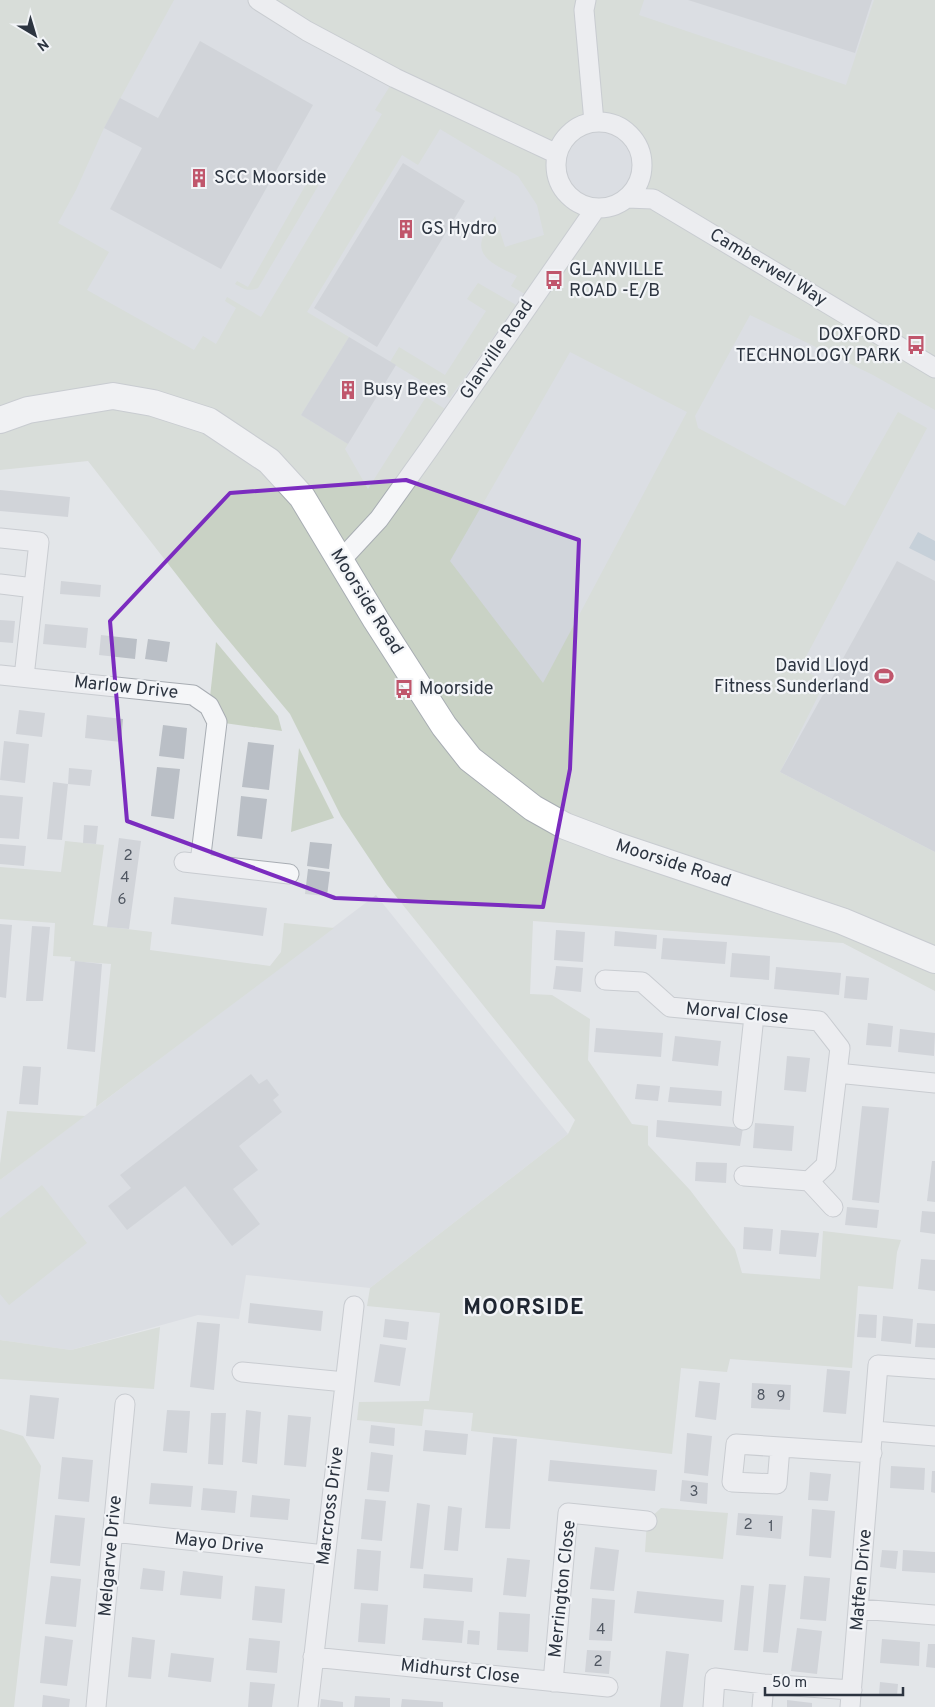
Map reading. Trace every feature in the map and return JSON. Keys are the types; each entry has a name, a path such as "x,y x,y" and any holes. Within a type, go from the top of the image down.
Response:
{"street":[{"path":"258,0 307,31 395,78 557,154"},
{"path":"586,0 584,10 594,122"},
{"path":"594,122 610,123 629,134 637,145 642,159 641,174 635,188 627,198 614,206 596,208 581,204 564,190 556,174 557,154 563,141 572,131 585,124 594,122"},
{"path":"641,174 653,199"},
{"name":"Camberwell Way","path":"627,198 653,199 935,368"},
{"name":"Glanville Road","path":"340,561 384,511 430,449 596,208"},
{"name":"Moorside Road","path":"0,420 28,410 113,396 153,403 209,421 269,461 302,497 444,726 470,759 534,808 573,829 615,845 842,920 935,960"},
{"path":"0,538 39,542 24,677"},
{"path":"0,584 34,588"},
{"name":"Marlow Drive","path":"0,675 193,695 209,706 217,722 192,862 289,874"},
{"name":"Morval Close","path":"605,980 642,982 670,1007 818,1021 840,1048 826,1165 809,1181"},
{"path":"743,1120 754,1016"},
{"path":"837,1073 935,1083"},
{"path":"744,1176 809,1181 833,1207"},
{"name":"Marcross Drive","path":"308,1707 354,1306"},
{"name":"Matfen Drive","path":"851,1699 878,1365 935,1369"},
{"path":"242,1372 345,1382"},
{"name":"Melgarve Drive","path":"96,1707 125,1404"},
{"path":"874,1431 935,1436"},
{"path":"780,1447 872,1453"},
{"name":"Merrington Close","path":"553,1682 568,1513 648,1521"},
{"name":"Mayo Drive","path":"114,1532 325,1555"},
{"path":"859,1609 935,1615"},
{"name":"Midhurst Close","path":"313,1657 608,1687"},
{"path":"712,1707 716,1678 851,1699"},
{"path":"762,1707 764,1684"}],"highlighted area":[{"path":"406,480 579,540 570,769 543,907 335,898 127,821 110,621 230,493"}],"shaded area":[{"path":"0,0 935,0 935,852 780,772 645,754 28,410"},
{"path":"0,0 174,0 104,128 76,190 58,223 109,252 87,290 194,350 203,336 216,344 236,308 225,301 227,297 261,317 382,114 375,110 395,78 258,0 644,0 639,15 846,85 874,0 935,0 935,410 873,375 750,315 695,416 698,428 845,506 898,412 927,428 800,668 825,682 780,772 935,852 935,991 843,943 533,921 530,994 552,995 590,1019 588,1060 632,1124 648,1126 648,1145 690,1190 735,1249 742,1273 820,1279 823,1231 901,1240 897,1252 893,1289 858,1286 852,1368 730,1359 727,1372 681,1368 672,1454 471,1431 473,1413 424,1409 422,1426 357,1420 359,1402 429,1401 440,1313 367,1306 370,1288 568,1134 575,1120 387,885 341,816 290,714 215,624 88,461 0,470","holes":["597,122 613,125 632,137 640,150 644,183 653,198 629,198 616,205 595,208 582,205 564,191 556,171 559,149 564,139 572,131 578,127","440,129 518,176 537,205 544,235 505,247 495,216 483,237 482,251 491,262 517,276 511,286 532,298 453,414 426,397 368,489 345,449 348,444 301,415 349,337 307,312 402,155 418,165","570,352 687,412 543,683 450,561"]},
{"path":"300,170 314,178 318,186 258,288 249,290 235,284 237,281 248,287 309,179 299,173"},
{"path":"478,283 516,305 450,398 390,362 399,347 445,375 486,311 467,299"},
{"path":"216,642 278,716 282,731 217,722 209,706"},
{"path":"299,748 334,818 291,832"},
{"path":"65,841 104,845 93,925 152,932 150,950 270,966 281,952 284,923 334,928 96,1107 111,964 70,961 71,957 53,956 55,923 0,919 0,867 61,872"},
{"path":"376,895 568,1134 370,1288 246,1275 239,1319 198,1315 71,1350 0,1340 0,1180"},
{"path":"7,1111 85,1116 0,1180 0,1164"},
{"path":"42,1185 87,1243 9,1305 0,1294 0,1218"},
{"path":"160,1327 154,1389 0,1379 0,1340 71,1350"},
{"path":"0,1429 23,1436 41,1466 14,1707 0,1707"},
{"path":"661,1508 728,1513 723,1559 645,1552 647,1521"}],"water":[{"path":"918,532 935,541 935,561 909,548"}],"building":[{"path":"688,0 872,0 855,53"},
{"name":"SCC Moorside","path":"200,41 313,105 221,269 110,209 142,148 104,128 120,98 158,118"},
{"name":"GS Hydro","path":"403,163 465,201 377,347 314,308"},
{"name":"Busy Bees","path":"349,337 396,365 348,444 301,415"},
{"path":"0,490 70,497 68,517 0,511"},
{"name":"David Lloyd Fitness Sunderland","path":"897,561 935,581 935,852 780,772"},
{"path":"61,581 101,585 100,597 60,594"},
{"path":"0,620 15,621 13,643 0,642"},
{"path":"45,624 88,628 86,648 43,644"},
{"path":"101,635 137,639 135,659 99,655"},
{"path":"148,639 170,642 167,662 145,659"},
{"path":"19,710 45,713 42,737 16,734"},
{"path":"87,715 123,719 121,742 85,738"},
{"path":"163,725 187,728 184,759 159,756"},
{"path":"4,741 29,744 25,783 0,780"},
{"path":"248,742 274,745 269,790 242,787"},
{"path":"157,767 180,769 174,819 151,816"},
{"path":"69,768 92,770 90,786 68,784"},
{"path":"53,782 68,784 62,840 47,839"},
{"path":"0,795 23,797 19,839 0,838"},
{"path":"241,796 267,799 262,839 237,836"},
{"path":"84,825 98,826 96,844 83,843"},
{"path":"119,838 141,841 129,929 107,927"},
{"path":"310,842 332,844 329,869 307,866"},
{"path":"0,844 26,846 24,866 0,864"},
{"path":"308,869 330,872 327,896 305,894"},
{"path":"174,897 267,908 263,936 171,924"},
{"path":"0,924 12,925 6,998 0,997"},
{"path":"32,926 50,927 43,1001 26,1001"},
{"path":"556,930 585,932 583,962 554,960"},
{"path":"615,931 657,935 656,949 614,946"},
{"path":"663,938 727,942 725,964 661,959"},
{"path":"732,953 770,956 769,980 730,977"},
{"path":"75,961 102,964 95,1052 67,1049"},
{"path":"556,966 583,968 581,992 553,989"},
{"path":"776,967 841,973 839,995 774,989"},
{"path":"846,976 869,978 867,1000 844,998"},
{"path":"868,1023 893,1026 891,1047 866,1045"},
{"path":"596,1028 663,1033 661,1057 594,1052"},
{"path":"900,1029 935,1033 934,1056 898,1052"},
{"path":"675,1036 721,1041 718,1066 672,1061"},
{"path":"787,1056 810,1058 806,1092 784,1090"},
{"path":"23,1066 41,1067 38,1105 19,1104"},
{"path":"251,1074 259,1084 267,1079 279,1095 273,1100 282,1112 239,1146 258,1170 233,1189 260,1224 232,1246 185,1186 127,1230 108,1206 131,1188 120,1175"},
{"path":"637,1084 660,1086 658,1101 635,1099"},
{"path":"670,1087 722,1091 721,1106 668,1102"},
{"path":"862,1106 889,1108 879,1203 852,1200"},
{"path":"657,1120 743,1128 740,1146 656,1137"},
{"path":"755,1123 794,1126 792,1151 753,1148"},
{"path":"932,1161 935,1161 935,1202 927,1201"},
{"path":"696,1162 727,1163 726,1183 695,1181"},
{"path":"847,1207 879,1210 877,1228 845,1225"},
{"path":"922,1211 935,1212 935,1234 920,1232"},
{"path":"744,1227 773,1229 771,1251 743,1249"},
{"path":"781,1230 819,1233 816,1257 779,1254"},
{"path":"921,1259 935,1260 935,1291 918,1289"},
{"path":"250,1303 323,1311 321,1331 248,1323"},
{"path":"859,1314 877,1315 876,1338 857,1337"},
{"path":"883,1316 913,1319 911,1344 881,1341"},
{"path":"385,1319 409,1322 407,1340 383,1337"},
{"path":"197,1322 220,1324 214,1390 190,1387"},
{"path":"917,1323 935,1324 935,1348 915,1347"},
{"path":"380,1344 406,1348 400,1386 374,1382"},
{"path":"827,1369 850,1371 846,1414 823,1412"},
{"path":"699,1381 720,1383 716,1420 695,1417"},
{"path":"752,1383 791,1385 790,1410 751,1408"},
{"path":"30,1395 59,1398 54,1439 26,1436"},
{"path":"167,1410 190,1411 187,1453 163,1451"},
{"path":"246,1410 261,1412 257,1464 242,1462"},
{"path":"211,1413 226,1413 223,1465 208,1464"},
{"path":"288,1415 311,1417 306,1467 284,1465"},
{"path":"371,1425 395,1428 394,1446 369,1443"},
{"path":"425,1430 468,1434 466,1455 423,1451"},
{"path":"687,1433 712,1436 708,1476 684,1473"},
{"path":"493,1437 517,1439 510,1529 485,1528"},
{"path":"371,1452 393,1455 389,1492 367,1490"},
{"path":"62,1457 93,1460 89,1502 58,1499"},
{"path":"550,1460 657,1470 655,1491 548,1481"},
{"path":"891,1466 925,1468 924,1490 890,1488"},
{"path":"932,1471 935,1471 935,1493 931,1492"},
{"path":"810,1472 831,1474 828,1501 808,1500"},
{"path":"682,1480 708,1483 707,1504 680,1501"},
{"path":"151,1483 193,1486 191,1507 149,1504"},
{"path":"203,1488 237,1491 235,1513 201,1510"},
{"path":"252,1495 290,1499 288,1520 250,1517"},
{"path":"365,1499 386,1501 382,1541 361,1539"},
{"path":"417,1503 430,1505 423,1569 410,1568"},
{"path":"448,1506 462,1508 458,1551 444,1550"},
{"path":"812,1509 835,1511 831,1558 809,1556"},
{"path":"738,1513 783,1516 781,1539 736,1535"},
{"path":"55,1515 85,1518 80,1566 50,1563"},
{"path":"595,1547 619,1550 614,1591 590,1589"},
{"path":"357,1549 381,1551 378,1591 354,1589"},
{"path":"882,1550 898,1551 896,1569 880,1567"},
{"path":"903,1550 935,1552 935,1573 902,1571"},
{"path":"507,1558 530,1560 526,1597 503,1595"},
{"path":"143,1568 165,1571 163,1591 140,1589"},
{"path":"183,1571 223,1576 221,1599 180,1595"},
{"path":"424,1574 473,1578 472,1592 423,1588"},
{"path":"51,1576 81,1579 76,1627 45,1624"},
{"path":"804,1576 830,1578 826,1621 800,1619"},
{"path":"769,1584 786,1585 778,1653 763,1652"},
{"path":"741,1585 754,1586 748,1651 734,1650"},
{"path":"255,1586 285,1589 282,1623 252,1620"},
{"path":"637,1591 724,1600 722,1622 634,1613"},
{"path":"592,1598 615,1600 612,1641 589,1640"},
{"path":"361,1603 388,1605 385,1644 358,1642"},
{"path":"499,1612 530,1614 528,1652 497,1650"},
{"path":"424,1618 464,1621 462,1643 422,1640"},
{"path":"797,1628 822,1631 817,1674 791,1671"},
{"path":"468,1630 480,1631 479,1645 467,1644"},
{"path":"45,1636 73,1640 67,1686 40,1683"},
{"path":"132,1637 155,1640 151,1679 128,1677"},
{"path":"249,1638 280,1641 277,1673 246,1670"},
{"path":"882,1639 920,1642 919,1666 880,1663"},
{"path":"928,1644 935,1644 935,1668 926,1667"},
{"path":"587,1650 611,1651 609,1674 585,1672"},
{"path":"666,1651 689,1654 683,1707 660,1707"},
{"path":"171,1653 214,1658 211,1682 168,1677"},
{"path":"250,1682 275,1684 272,1707 248,1707"},
{"path":"880,1682 898,1684 897,1696 879,1694"},
{"path":"43,1695 70,1699 69,1707 42,1707"},
{"path":"355,1696 390,1698 390,1707 354,1707"},
{"path":"321,1699 343,1702 343,1707 320,1707"},
{"path":"402,1699 443,1702 443,1707 401,1707"},
{"path":"787,1700 812,1703 812,1707 787,1707"}],"place":[{"name":"SCC Moorside","path":"199,178"},
{"name":"GS Hydro","path":"406,229"},
{"name":"GLANVILLE ROAD -E/B","path":"554,280"},
{"name":"DOXFORD TECHNOLOGY PARK","path":"916,345"},
{"name":"Busy Bees","path":"348,390"},
{"name":"David Lloyd Fitness Sunderland","path":"884,676"},
{"name":"Moorside","path":"404,689"}],"district":[{"name":"MOORSIDE","path":"524,1308"}]}
